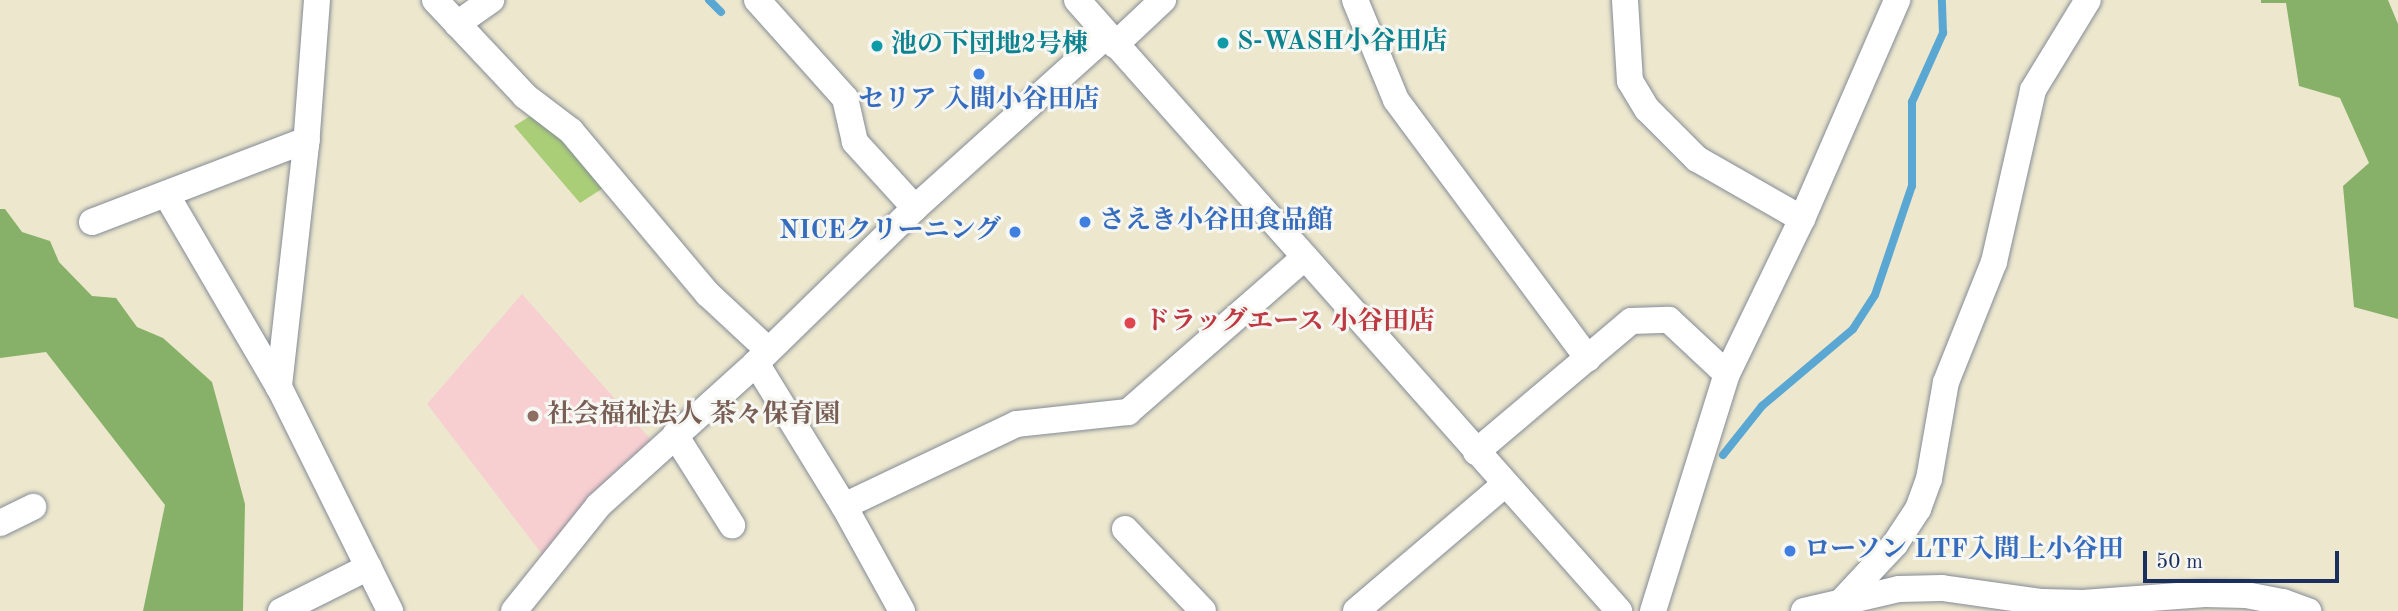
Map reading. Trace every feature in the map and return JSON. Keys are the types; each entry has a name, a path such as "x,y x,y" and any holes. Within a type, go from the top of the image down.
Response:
{"street":[{"path":"279,387 307,140 317,0"},
{"path":"435,0 525,96 571,131 762,356 902,611"},
{"path":"457,24 491,0"},
{"path":"757,0 845,98 855,142 915,208"},
{"path":"1077,0 1505,484 1610,608"},
{"path":"514,611 598,506 762,356 915,208 1111,40 1163,0"},
{"path":"1355,0 1396,100 1588,359"},
{"path":"1625,0 1630,81 1647,108 1697,159 1802,219"},
{"path":"1653,611 1727,374 1802,219 1898,0"},
{"path":"1840,603 1895,544 1918,509 1929,479 1946,382 1994,262 2033,90 2088,0"},
{"path":"92,222 307,140"},
{"path":"166,194 279,387 390,611"},
{"path":"844,506 1017,424 1128,412 1305,257"},
{"path":"1476,452 1631,321 1669,320 1727,374"},
{"path":"675,435 732,525"},
{"path":"1356,611 1505,484"},
{"path":"0,523 33,507"},
{"path":"1125,529 1203,611"},
{"path":"281,611 369,567"},
{"path":"1804,611 1899,589 1942,588 1994,603 2082,603 2205,594 2246,595 2283,602 2308,611"}],"shaded area":[{"name":"社会福祉法人 茶々保育園","path":"522,294 653,442 636,459 629,458 596,490 545,558 427,404"}],"green space":[{"path":"2261,0 2388,0 2398,24 2398,319 2354,307 2343,186 2369,163 2340,98 2299,86 2286,3 2261,3"},
{"path":"542,109 611,183 580,203 514,126"},
{"path":"0,209 5,209 22,232 50,241 59,262 92,296 116,298 137,327 163,338 212,382 245,504 243,611 143,611 165,505 46,352 0,358"}],"waterway":[{"path":"709,0 721,12"},
{"path":"1723,455 1762,406 1853,329 1875,295 1912,186 1912,102 1943,33 1942,0"}],"place":[{"name":"S-WASH小谷田店","path":"1223,43"},
{"name":"池の下団地2号棟","path":"877,46"},
{"name":"セリア 入間小谷田店","path":"979,74"},
{"name":"さえき小谷田食品館","path":"1085,222"},
{"name":"NICEクリーニング","path":"1015,232"},
{"name":"ドラッグエース 小谷田店","path":"1130,323"},
{"name":"社会福祉法人 茶々保育園","path":"533,416"},
{"name":"ローソン LTF入間上小谷田","path":"1790,551"}]}
